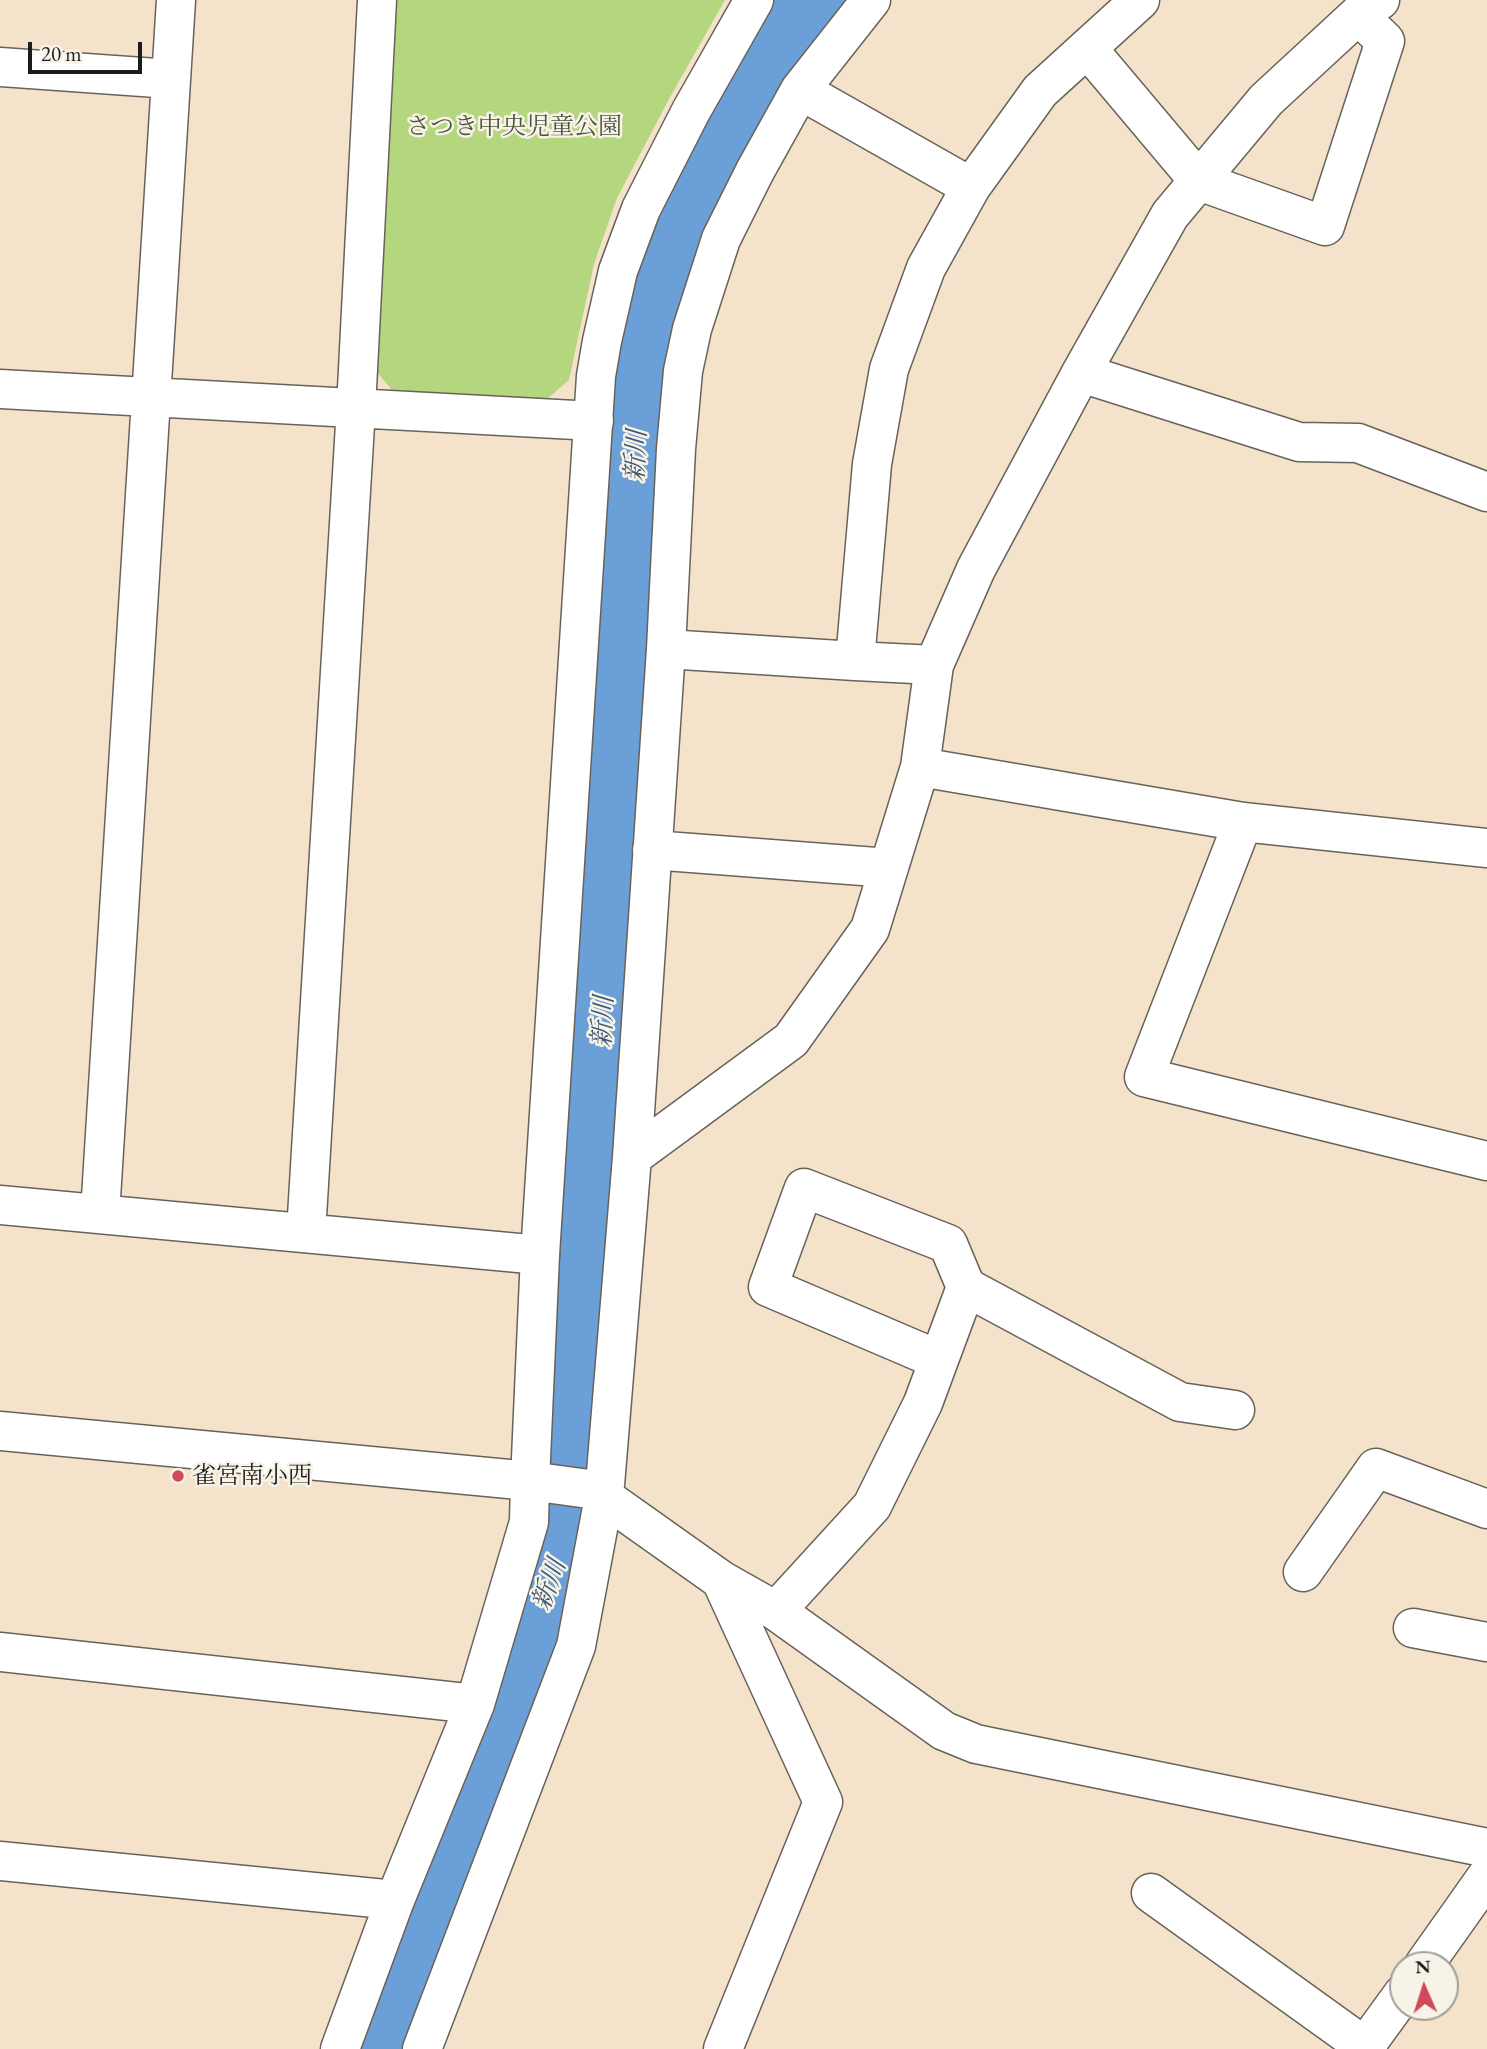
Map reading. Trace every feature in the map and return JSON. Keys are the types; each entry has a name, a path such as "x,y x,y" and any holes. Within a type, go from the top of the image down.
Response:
{"street":[{"path":"100,1214 176,0"},
{"path":"306,1233 356,408 377,0"},
{"path":"422,2049 576,1646 569,1488 540,1255 596,376 618,271 640,209 691,111 754,0"},
{"path":"340,2049 395,1900 475,1704 529,1522 569,1488 632,1157 666,649 676,449 683,372 692,329 721,239 800,90 871,0"},
{"path":"855,661 872,464 889,369 926,268 971,187 1040,91 1140,0"},
{"path":"632,1157 791,1040 870,929 920,767 934,665 976,569 1081,373 1170,215 1199,181 1266,100 1369,8 1385,41 1325,226 1199,181 1087,48"},
{"path":"0,67 171,79"},
{"path":"800,90 971,187"},
{"path":"1081,373 1299,442 1358,443 1487,492"},
{"path":"0,389 594,421"},
{"path":"666,649 934,665"},
{"path":"920,767 1243,822 1487,848"},
{"path":"1243,822 1144,1077 1487,1161"},
{"path":"652,850 889,869"},
{"path":"939,1360 768,1287 804,1188 948,1244 966,1287 1180,1402 1236,1410"},
{"path":"0,1205 540,1255"},
{"path":"776,1611 872,1506 923,1403 966,1287"},
{"path":"0,1431 569,1488 776,1611 944,1731 975,1744 1487,1848"},
{"path":"1303,1572 1376,1468 1487,1509"},
{"path":"721,1580 823,1802 723,2049"},
{"path":"1413,1628 1487,1642"},
{"path":"0,1652 475,1704"},
{"path":"0,1861 395,1900"},
{"path":"1434,1951 1487,1876"},
{"path":"1150,1893 1365,2048 1389,2014"}],"green space":[{"name":"さつき中央児童公園","path":"397,0 725,0 617,198 594,264 569,380 546,400 392,390 375,370"}],"waterway":[{"name":"新川","path":"380,2049 567,1538 580,1430 630,639 639,417 648,350 714,167 811,0"}],"place":[{"name":"雀宮南小西","path":"178,1476"}]}
